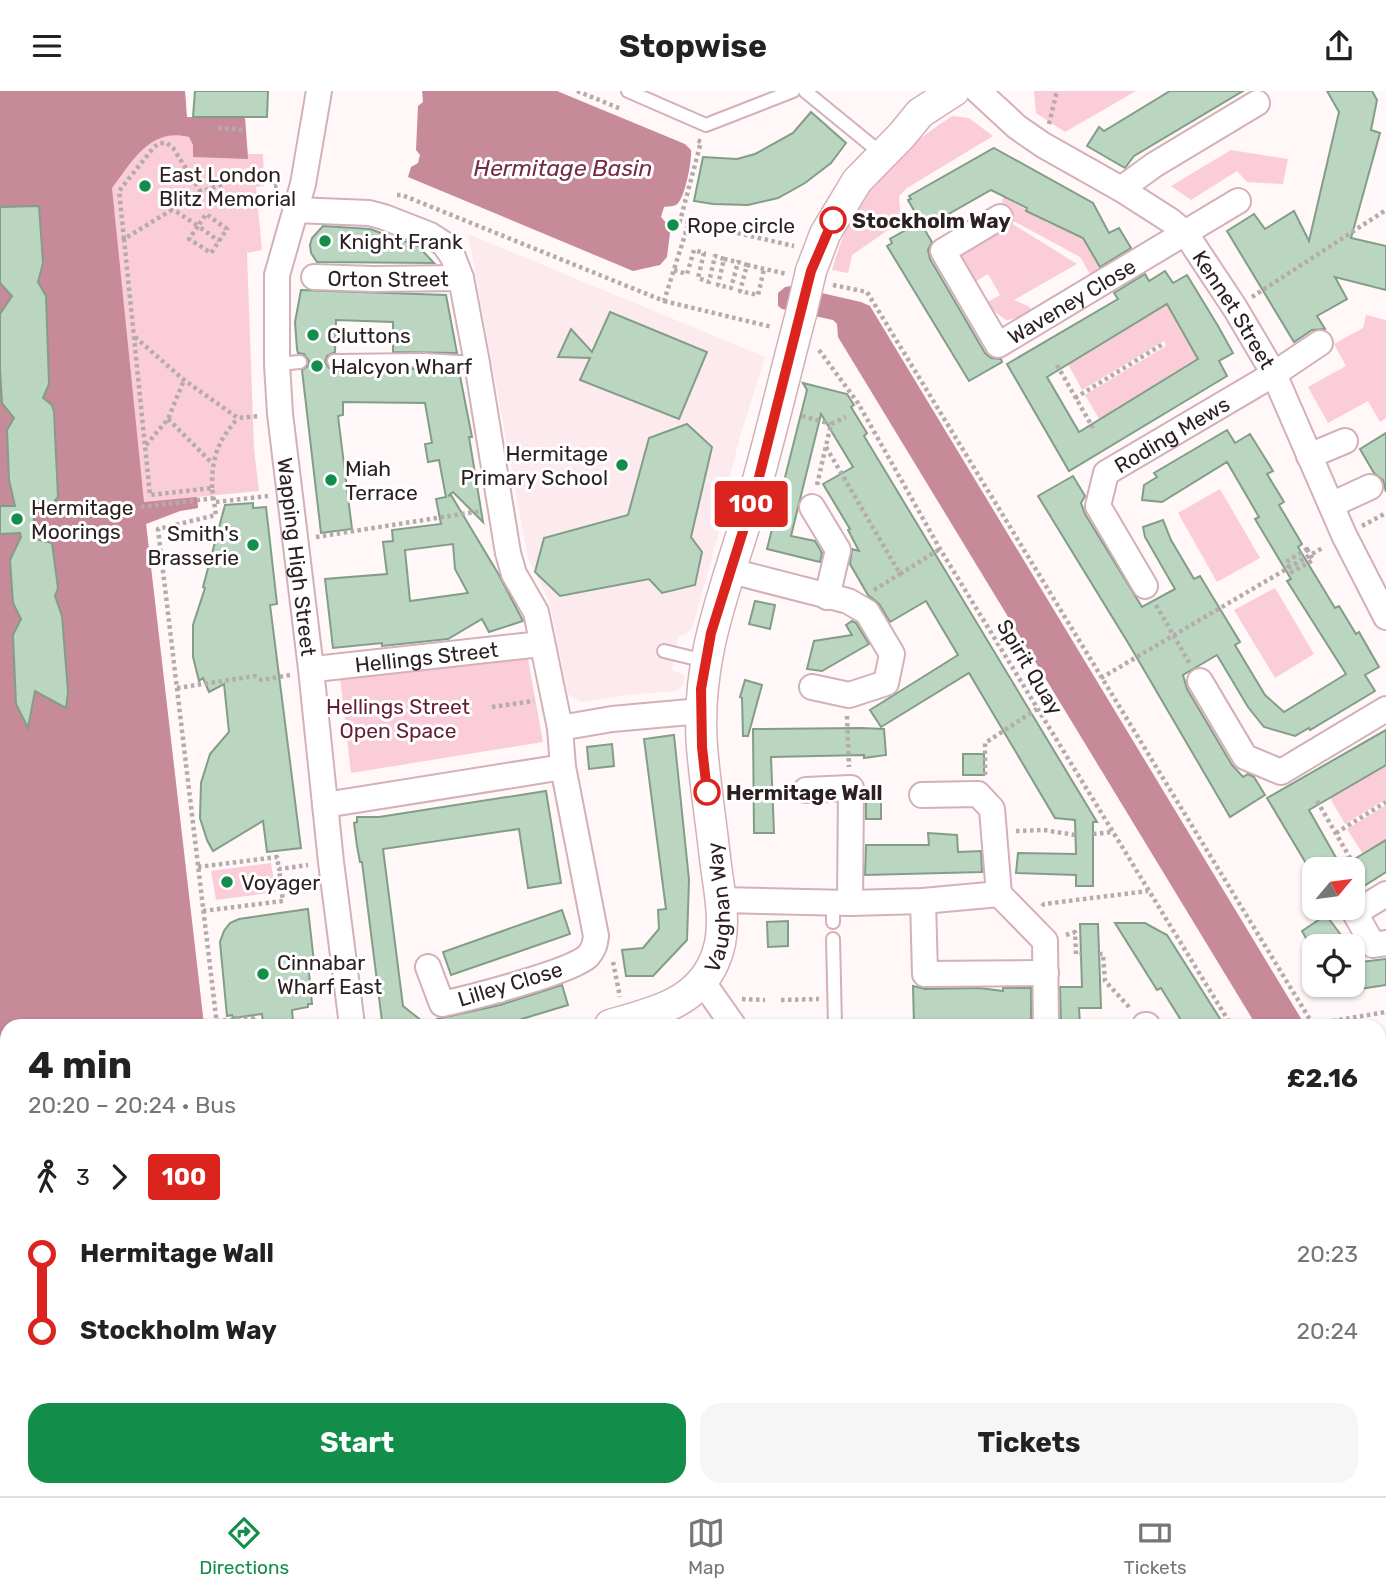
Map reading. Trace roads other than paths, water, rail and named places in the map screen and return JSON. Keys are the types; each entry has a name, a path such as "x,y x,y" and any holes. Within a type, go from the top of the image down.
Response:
{"street":[{"name":"Wapping High Street","path":"319,91 303,184 277,275 288,363 280,414 295,540 318,669 325,805 351,1019"},
{"name":"Vaughan Way","path":"729,1019 702,981 714,964 722,932 721,899 705,770 701,711 705,661 711,633 755,493 812,270 825,234 857,181 920,113 954,91"},
{"name":"Kennet Street","path":"978,91 1017,127 1043,145 1121,189 1171,221 1186,234 1235,307 1273,374 1344,535 1386,617"},
{"path":"1121,189 1154,165 1257,103"},
{"path":"1186,234 1238,201"},
{"path":"295,210 369,213 430,235 444,244 453,257 461,278 477,363 499,508 514,574 536,612 560,728 612,719 701,711"},
{"name":"Waveney Close","path":"1000,217 943,251 998,345 1186,234"},
{"name":"Orton Street","path":"314,277 461,278"},
{"name":"Roding Mews","path":"1145,586 1098,506 1106,473 1320,344"},
{"path":"1309,456 1345,441"},
{"path":"1331,505 1370,487"},
{"path":"812,507 838,550 827,597"},
{"path":"731,571 848,601 867,613 892,654 886,683 849,695 811,687"},
{"name":"Hellings Street","path":"318,669 541,644"},
{"path":"1200,681 1245,757 1280,772 1386,709"},
{"name":"Lilley Close","path":"428,967 442,1004 569,967 587,957 595,946 596,936 563,767 560,728"},
{"path":"325,805 563,767"},
{"path":"806,790 851,788 839,909"},
{"path":"922,795 978,794 992,809 999,894 1045,941 1046,1019"},
{"path":"721,899 839,909 999,894"},
{"path":"1386,894 1355,913 1373,945 1386,943"},
{"path":"923,901 925,974 1046,973"},
{"path":"633,1019 678,1003 702,981"}],"lane":[{"path":"628,91 706,125 793,91"},
{"path":"805,91 882,154"},
{"path":"334,361 424,356 477,363"},
{"path":"664,651 705,661"},
{"path":"833,939 835,1019"}],"water":[{"path":"0,91 185,91 187,117 245,118 248,159 193,157 193,145 189,137 163,137 143,149 112,188 144,502 197,497 198,508 180,511 146,524 203,1019 0,1019"},
{"name":"Hermitage Basin","path":"422,91 557,91 685,144 691,150 691,155 685,188 679,202 674,206 664,207 661,217 668,225 670,233 667,257 660,265 633,271 408,177 411,167 418,163 420,155 416,150 418,106 423,102"},
{"path":"791,286 870,306 1301,1019 1252,1019 838,337 837,324 833,320 782,309 778,306 778,293"}],"place":[{"name":"East London Blitz Memorial","path":"145,186"},
{"name":"Stockholm Way","path":"833,220"},
{"name":"Rope circle","path":"673,225"},
{"name":"Knight Frank","path":"325,241"},
{"name":"Cluttons","path":"313,335"},
{"name":"Halcyon Wharf","path":"317,366"},
{"name":"Hermitage Primary School","path":"622,465"},
{"name":"Miah Terrace","path":"331,480"},
{"name":"Hermitage Moorings","path":"17,519"},
{"name":"Smith's Brasserie","path":"253,545"},
{"name":"Hermitage Wall","path":"707,792"},
{"name":"Voyager","path":"227,882"},
{"name":"Cinnabar Wharf East","path":"263,974"}],"park label":[{"name":"Hellings Street Open Space","path":"398,718"}]}
